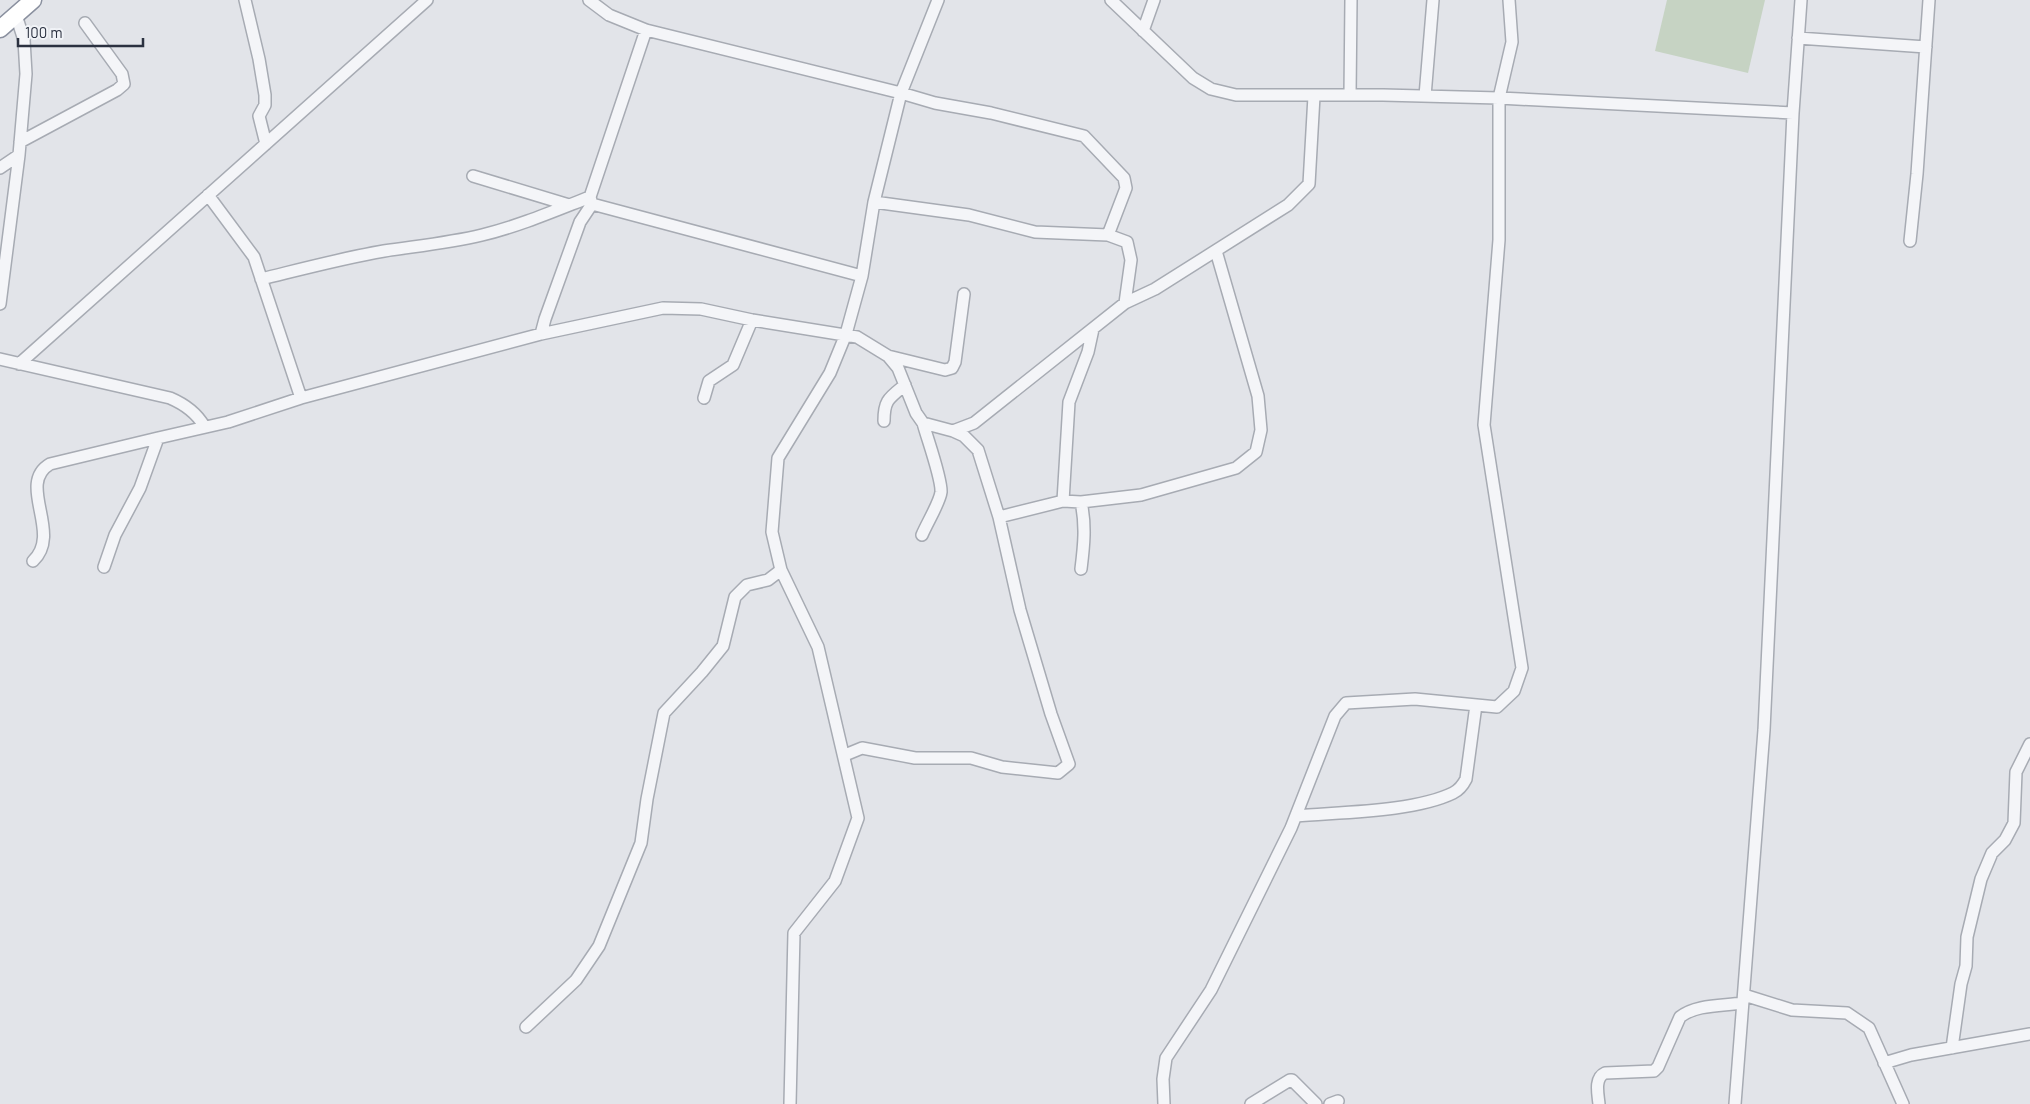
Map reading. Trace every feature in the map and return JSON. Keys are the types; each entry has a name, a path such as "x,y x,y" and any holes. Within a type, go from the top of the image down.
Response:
{"highway":[{"path":"0,29 33,0"}],"street":[{"path":"245,0 260,59 265,105 259,116 266,144"},
{"path":"19,364 427,0"},
{"path":"589,0 609,15 646,30 935,103 991,113 1084,136 1124,178 1126,188 1108,235"},
{"path":"790,1104 794,933 835,881 858,818 845,754 818,646 781,570 772,532 778,458 830,373 846,334 862,276 874,202 901,93 938,0"},
{"path":"1110,0 1193,78 1211,89 1236,95 1499,98 1793,113"},
{"path":"1143,31 1154,0"},
{"path":"1350,95 1351,0"},
{"path":"1425,96 1433,0"},
{"path":"1164,1104 1163,1079 1166,1058 1211,990 1296,816 1335,716 1346,703 1415,699 1497,707 1514,691 1522,668 1484,425 1499,240 1499,98 1512,42 1509,0"},
{"path":"1735,1104 1764,730 1793,113 1801,0"},
{"path":"1910,241 1917,174 1929,0"},
{"path":"0,304 19,155 26,74 24,40 16,15"},
{"path":"20,142 117,90 124,84 122,74 84,23"},
{"path":"542,334 545,319 580,222 591,201 646,30"},
{"path":"1798,38 1926,47"},
{"path":"953,431 974,423 1125,303 1155,289 1288,205 1309,184 1314,96"},
{"path":"0,168 19,155"},
{"path":"473,176 570,205"},
{"path":"208,195 254,257 301,398"},
{"path":"261,279 319,264 384,251 430,246 481,235 510,228 570,205 591,201 862,276"},
{"path":"874,202 969,215 1035,232 1108,235 1127,242 1132,260 1125,303"},
{"path":"999,517 1063,501 1081,502 1141,495 1236,468 1256,452 1262,430 1258,396 1216,251"},
{"path":"33,561 40,555 44,539 44,528 36,486 37,477 41,469 50,464 204,426 228,422 301,398 542,334 663,308 701,309 752,320 846,334 857,337 888,356 945,370 952,368 955,362 964,294"},
{"path":"704,398 709,381 733,364 752,320"},
{"path":"1063,501 1069,402 1088,352 1093,329"},
{"path":"888,356 898,368 916,413 923,423 941,490 939,502 922,534"},
{"path":"0,359 170,398 184,405 198,416 204,426"},
{"path":"884,421 886,400 905,385"},
{"path":"845,754 862,748 915,758 971,758 1002,766 1058,773 1069,764 1051,714 1020,610 999,517 978,450 964,436 923,423"},
{"path":"104,566 114,535 140,488 158,438"},
{"path":"1081,502 1085,534 1081,569"},
{"path":"526,1027 576,980 599,946 641,843 647,799 664,713 723,646 735,597 747,585 768,580 781,570"},
{"path":"1296,816 1393,808 1430,801 1454,793 1462,787 1466,779 1476,706"},
{"path":"1952,1048 1961,984 1966,966 1967,937 1981,879 1992,853 2006,840 2014,823 2016,772 2030,744"},
{"path":"1599,1104 1598,1081 1605,1073 1654,1072 1680,1017 1684,1014 1743,999 1792,1010 1847,1013 1869,1028 1903,1104"},
{"path":"1884,1063 1911,1055 2030,1034"},
{"path":"1251,1104 1290,1080 1316,1104"}],"green space":[{"path":"1667,0 1765,0 1748,73 1655,51"}]}
